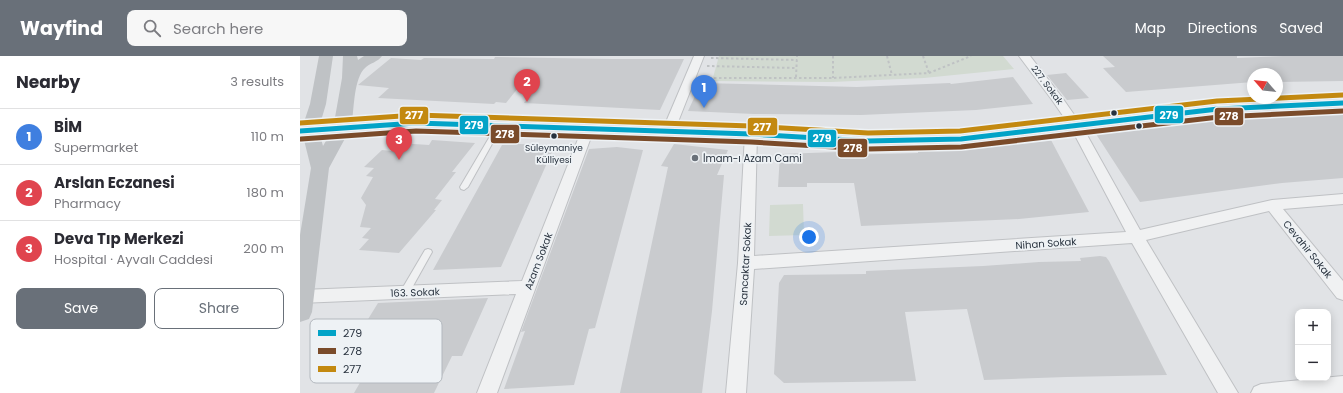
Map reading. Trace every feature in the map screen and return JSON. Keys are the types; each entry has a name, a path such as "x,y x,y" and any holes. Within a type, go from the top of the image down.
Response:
{"main road":[{"path":"320,168 306,125 326,56"},
{"path":"301,304 320,168 342,122 350,78 350,56"},
{"path":"350,78 360,64 375,56"},
{"path":"1283,91 1343,91"},
{"path":"342,122 752,134 868,141 961,139 1072,121 1209,96 1247,93"},
{"path":"306,125 435,112 672,122 898,128 1072,121 1218,109 1343,103"}],"street":[{"name":"227. Sokak","path":"1024,56 1058,98 1072,121 1136,237 1228,393"},
{"path":"672,122 698,60"},
{"name":"Azam Sokak","path":"487,393 588,129"},
{"name":"Sancaktar Sokak","path":"736,393 746,263 752,134"},
{"name":"Nihan Sokak","path":"746,263 1136,237 1272,205 1343,199"},
{"name":"Cevahir Sokak","path":"1272,205 1343,293"},
{"name":"163. Sokak","path":"301,304 405,292 528,287"},
{"path":"1260,393 1343,385"}],"lane":[{"path":"464,187 499,126"},
{"path":"405,292 428,252"}],"path":[{"path":"796,77 797,56"},
{"path":"833,56 833,78"},
{"path":"887,56 892,75"},
{"path":"923,56 929,73"},
{"path":"691,78 833,78 929,73 971,56"},
{"path":"698,60 797,60"},
{"path":"698,60 796,68"}],"shaded area":[{"path":"719,56 1003,56 1014,69 924,78 831,82 712,81"},
{"path":"803,204 804,235 769,236 770,205"}],"building":[{"path":"1103,56 1237,56 1237,58 1343,56 1343,81 1283,82 1283,68 1247,68 1247,82 1126,92 1103,68 1115,67"},
{"path":"495,57 684,59 660,110 524,103 538,78 530,73 506,103 496,102 494,104 378,98 389,88 358,85 391,58 421,60 424,58 494,59"},
{"path":"1066,73 1089,98 1067,100 1047,75"},
{"path":"1013,77 1033,104 976,110 861,115 754,114 688,111 701,83 857,87 951,84"},
{"path":"1343,114 1343,178 1282,183 1140,202 1096,134 1212,120 1273,116"},
{"path":"432,140 475,143 452,172 456,172 435,199 442,200 434,210 436,210 399,253 359,250 369,239 362,238 371,228 360,227 366,205 361,198 373,177 366,176 374,168 364,167 382,150 391,151 399,143 429,145"},
{"path":"1051,140 1089,212 1019,219 861,226 854,183 807,183 807,187 778,187 780,154 838,152 839,155 918,153 918,151 946,150"},
{"path":"674,144 728,150 717,175 724,175 712,311 702,393 620,393 668,167 661,166"},
{"path":"502,145 555,145 501,267 433,270"},
{"path":"617,147 643,150 595,328 589,329 574,385 504,389 525,331 521,332 589,149"},
{"path":"1100,256 1106,257 1109,261 1167,375 984,380 967,309 905,312 916,381 784,383 774,374 779,283 784,275 866,274 866,271 1081,261 1080,258"},
{"path":"488,298 462,356 452,356 442,377 442,319 368,319 378,303"},
{"path":"360,383 439,383 434,393 354,393"}],"transit line":[{"name":"277","path":"300,123 416,115 751,126 868,133 960,131 1217,101 1343,95"},
{"name":"279","path":"300,131 416,123 751,134 868,141 961,139 1218,109 1343,103"},
{"name":"278","path":"301,139 416,131 751,142 868,149 961,147 1219,117 1343,111"}],"place":[{"name":"Arslan Eczanesi","path":"527,102"},
{"name":"BİM","path":"704,108"},
{"name":"Süleymaniye Külliyesi","path":"554,136"},
{"name":"İmam-ı Azam Cami","path":"695,158"},
{"name":"Deva Tıp Merkezi","path":"399,160"}]}
